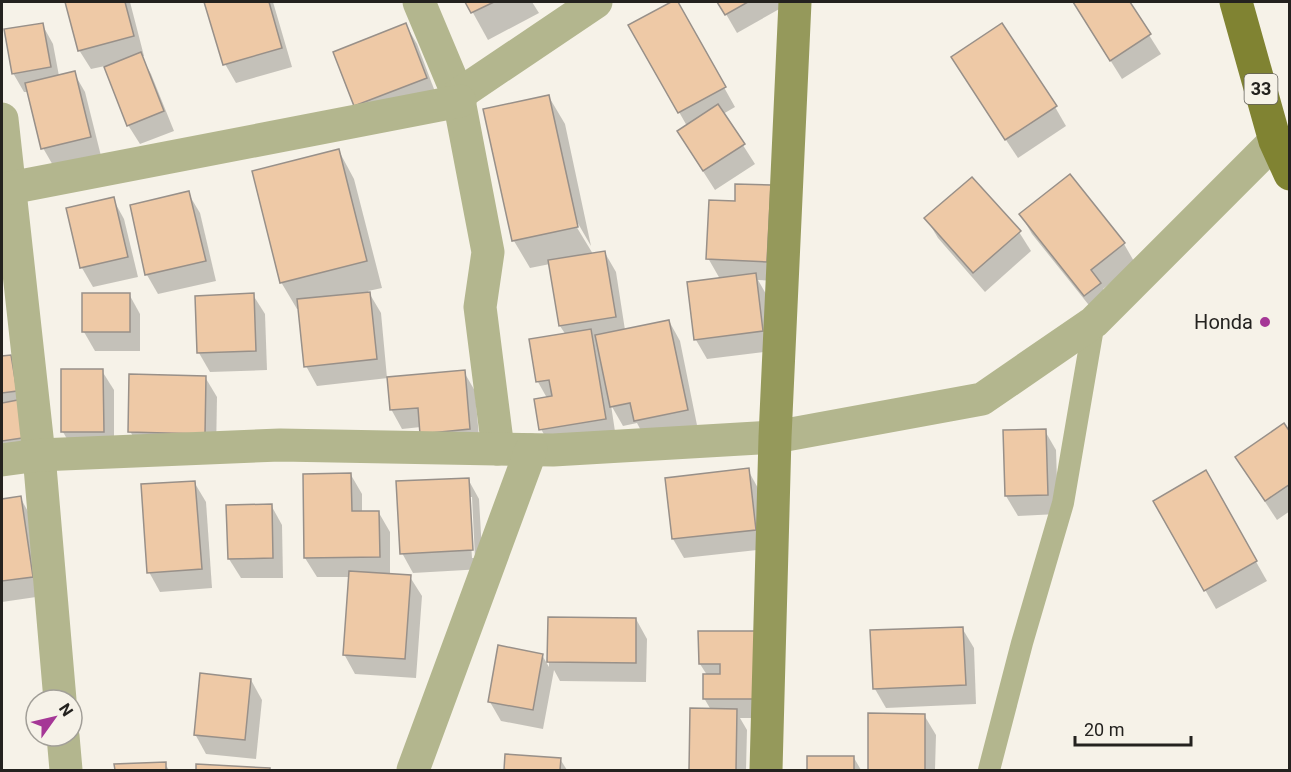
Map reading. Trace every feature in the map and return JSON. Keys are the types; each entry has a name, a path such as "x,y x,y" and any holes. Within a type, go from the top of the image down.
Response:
{"main road":[{"name":"33","path":"1236,2 1275,141 1290,174"}],"street":[{"path":"419,2 459,98 488,252 480,307 498,449"},
{"path":"10,188 459,98 596,2"},
{"path":"766,771 775,437 795,2"},
{"path":"2,119 39,455 59,688"},
{"path":"2,460 39,455 280,445 531,450 775,437 982,399 1094,322 1275,141"},
{"path":"413,771 531,450"},
{"path":"64,748 66,771"}],"lane":[{"path":"989,771 1022,643 1064,503 1094,322"}],"building":[{"path":"65,2 125,2 134,36 78,51"},
{"path":"204,2 269,2 282,48 223,65"},
{"path":"465,2 494,2 471,13"},
{"path":"671,2 678,2 726,87 678,113 628,25"},
{"path":"717,2 748,2 725,15"},
{"path":"1073,2 1130,2 1151,34 1110,61"},
{"path":"43,23 51,67 12,74 4,29"},
{"path":"406,23 427,78 354,106 333,52"},
{"path":"1002,23 1057,106 1005,140 951,57"},
{"path":"141,52 164,111 127,126 104,67"},
{"path":"75,71 91,137 41,149 25,83"},
{"path":"549,95 578,227 512,241 483,109"},
{"path":"718,104 745,144 703,171 677,131"},
{"path":"339,149 367,261 280,283 252,171"},
{"path":"1070,174 1125,243 1091,270 1101,283 1084,296 1019,214"},
{"path":"972,177 1021,231 973,273 924,218"},
{"path":"735,184 771,185 767,262 706,259 709,200 735,201"},
{"path":"189,191 206,261 145,275 130,205"},
{"path":"114,197 128,257 80,268 66,208"},
{"path":"605,251 616,317 559,326 548,260"},
{"path":"756,273 763,331 694,340 687,282"},
{"path":"370,292 377,359 304,367 297,299"},
{"path":"82,293 130,293 130,332 82,332"},
{"path":"254,293 256,351 197,353 195,296"},
{"path":"669,320 688,410 634,421 630,403 610,407 595,335"},
{"path":"591,329 606,419 539,430 534,399 552,396 549,380 536,382 529,339"},
{"path":"11,355 17,391 2,393 2,356"},
{"path":"61,369 103,369 104,432 61,432"},
{"path":"465,370 470,429 420,434 418,408 390,410 387,377"},
{"path":"129,374 206,376 205,434 128,432"},
{"path":"23,399 29,437 2,441 2,403"},
{"path":"1284,423 1290,432 1290,484 1265,501 1235,457"},
{"path":"1046,429 1048,495 1005,496 1003,430"},
{"path":"749,468 756,530 672,539 665,478"},
{"path":"1206,470 1257,561 1204,591 1153,501"},
{"path":"351,473 352,511 379,511 380,557 304,558 303,474"},
{"path":"469,478 473,550 400,554 396,481"},
{"path":"195,481 202,569 147,573 141,484"},
{"path":"21,496 33,577 2,581 2,499"},
{"path":"272,504 273,558 228,559 226,505"},
{"path":"349,571 411,575 405,659 343,655"},
{"path":"548,617 636,618 636,663 547,662"},
{"path":"963,627 966,685 873,689 870,630"},
{"path":"698,631 764,631 765,699 703,699 703,674 720,674 720,664 699,664"},
{"path":"498,645 543,654 533,710 488,702"},
{"path":"200,673 251,679 245,740 194,735"},
{"path":"690,708 737,709 736,770 689,770"},
{"path":"868,713 925,714 925,770 868,770"},
{"path":"505,754 561,758 560,770 504,770"},
{"path":"807,756 854,756 854,770 807,770"},
{"path":"166,762 166,770 115,770 114,764"},
{"path":"196,764 270,768 270,770 196,770"}],"place":[{"name":"Honda","path":"1265,322"}]}
